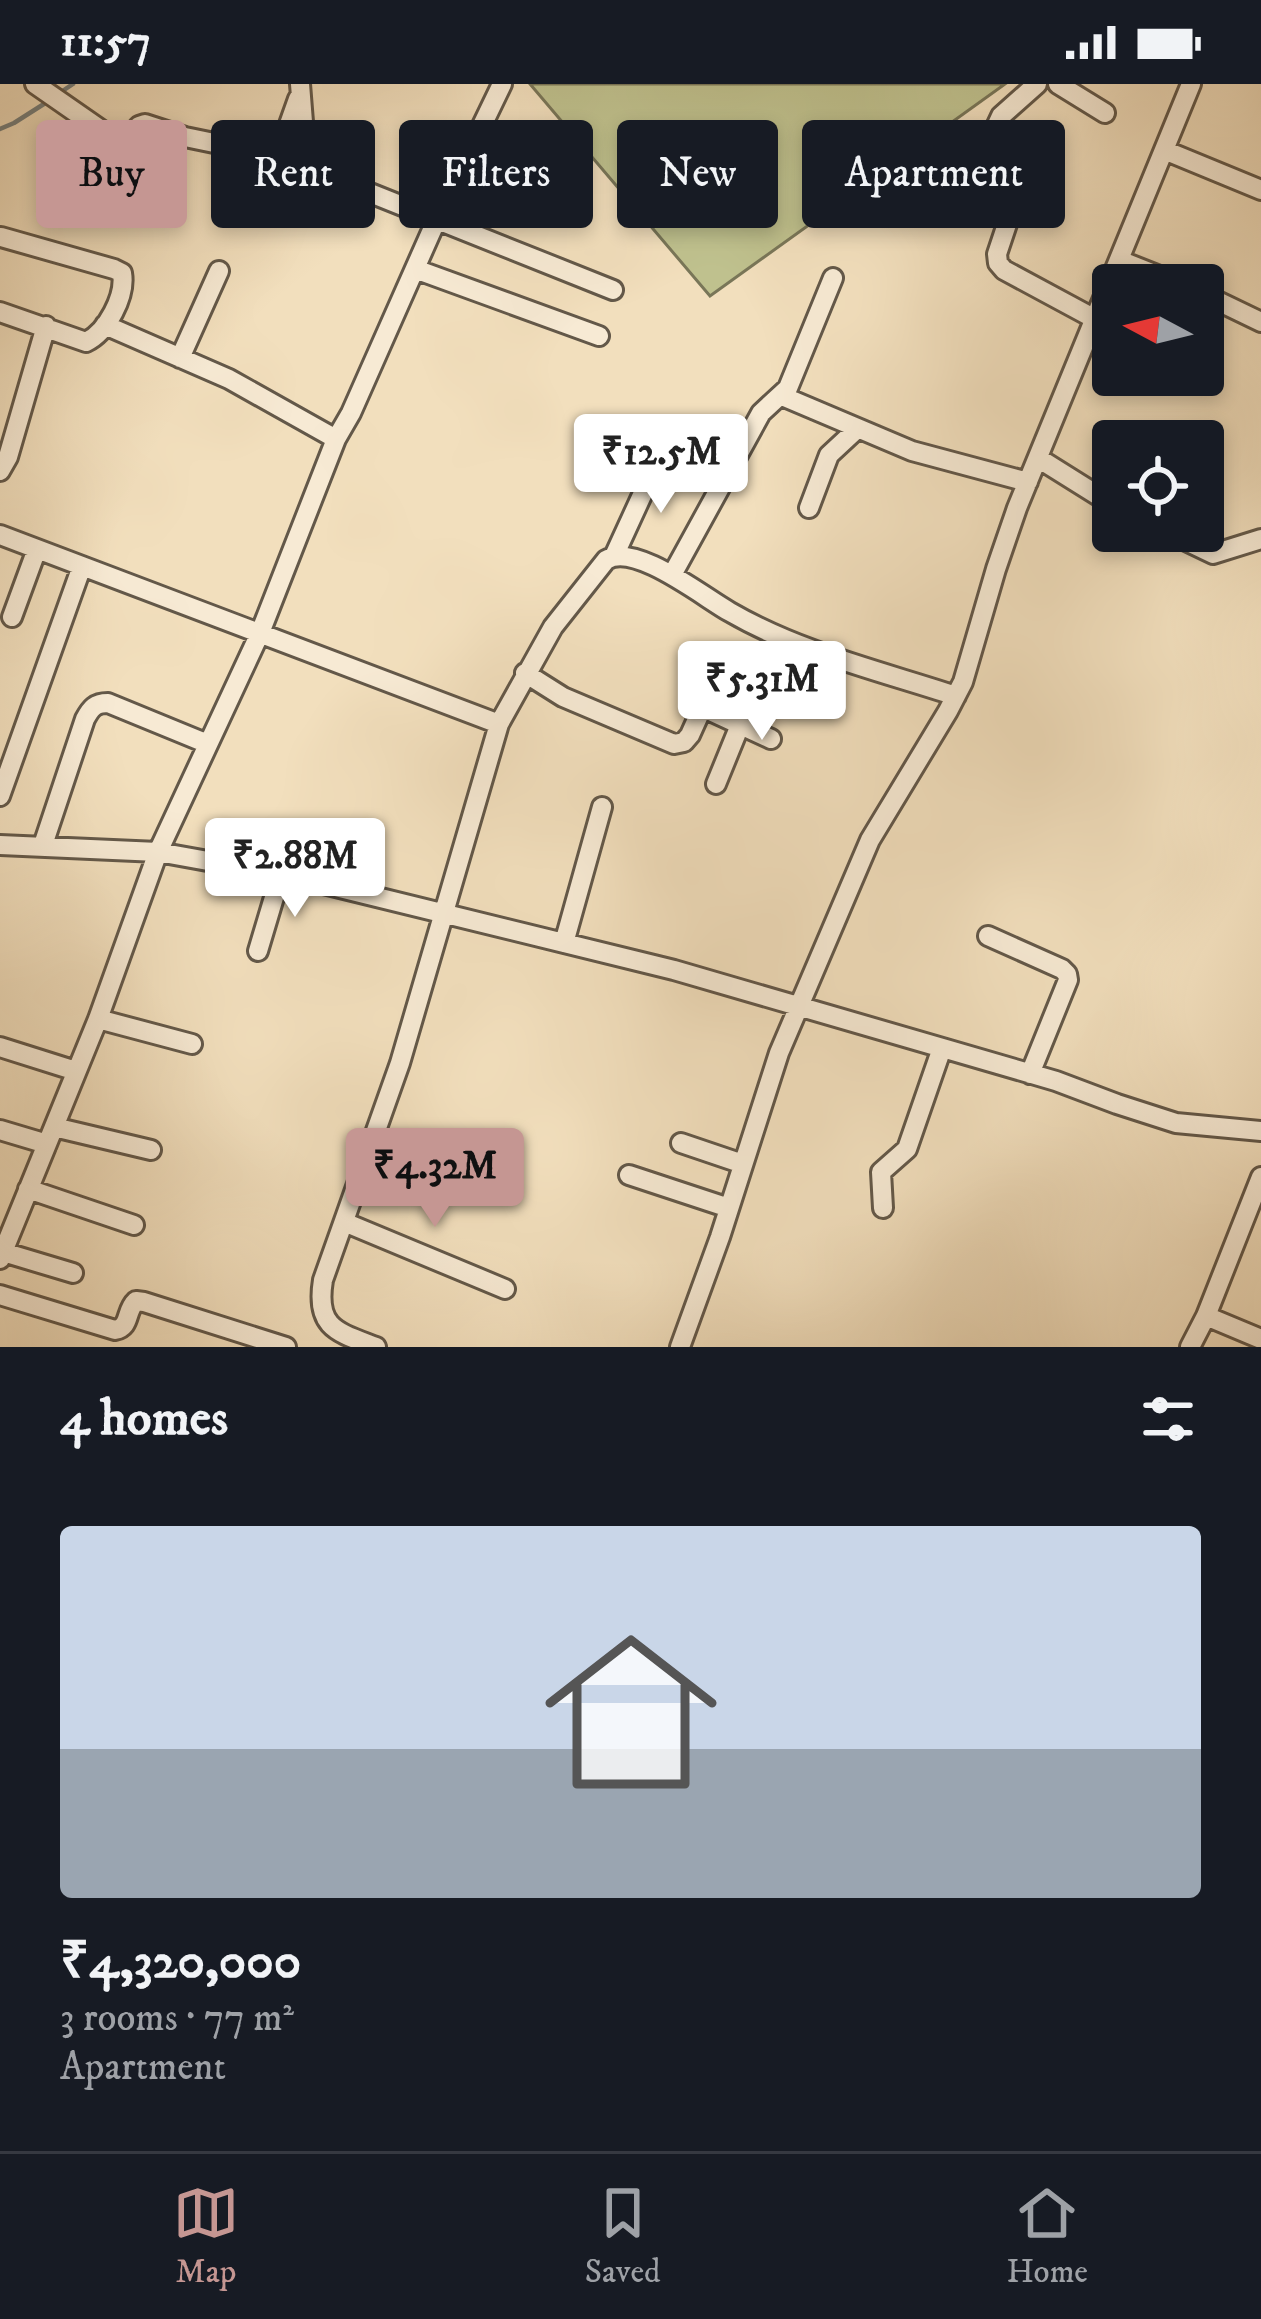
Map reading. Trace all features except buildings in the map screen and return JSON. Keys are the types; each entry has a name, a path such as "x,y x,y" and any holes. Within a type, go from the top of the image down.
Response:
{"street":[{"path":"485,120 502,84"},
{"path":"999,120 1037,84"},
{"path":"1058,84 1105,113"},
{"path":"1117,264 1191,84"},
{"path":"290,120 301,87"},
{"path":"301,87 303,120"},
{"path":"49,93 117,141 126,141 145,124 211,143"},
{"path":"1164,150 1261,190"},
{"path":"73,1273 2,1256 98,1019 158,852 260,633 336,439 433,228"},
{"path":"454,228 613,290"},
{"path":"1006,228 998,254 1004,270 1092,317"},
{"path":"0,312 86,342 106,325 124,284 122,273 94,262 1,237"},
{"path":"1119,260 1129,264"},
{"path":"415,269 599,336"},
{"path":"180,358 219,271"},
{"path":"672,575 761,413 788,388 832,278"},
{"path":"1224,304 1261,322"},
{"path":"106,325 229,379 336,439"},
{"path":"0,471 46,326"},
{"path":"680,1347 779,1053 870,840 956,696 1028,482 1092,326"},
{"path":"782,395 912,451 1028,482"},
{"path":"808,508 829,455 857,429"},
{"path":"376,1347 335,1340 322,1314 323,1280 400,1063 499,724 569,604 615,554 660,456"},
{"path":"1038,458 1092,492"},
{"path":"0,535 499,724"},
{"path":"1224,551 1261,539"},
{"path":"12,616 37,549"},
{"path":"615,554 672,575 778,638 956,696"},
{"path":"0,796 82,566"},
{"path":"525,674 579,705 674,744 684,742 722,664"},
{"path":"716,784 758,681"},
{"path":"43,845 92,707 108,703 208,744"},
{"path":"704,707 771,740"},
{"path":"564,943 602,807"},
{"path":"0,844 158,852 281,874 800,1006 1176,1123 1261,1131"},
{"path":"258,951 281,874"},
{"path":"988,936 1063,968 1067,974 1030,1074"},
{"path":"98,1019 192,1044"},
{"path":"0,1047 76,1071"},
{"path":"883,1208 881,1172 908,1149 942,1048"},
{"path":"0,1130 151,1150"},
{"path":"681,1142 743,1164"},
{"path":"629,1175 729,1208"},
{"path":"1190,1347 1261,1177"},
{"path":"28,1190 134,1225"},
{"path":"344,1222 505,1289"},
{"path":"0,1295 89,1330 122,1329 130,1306 144,1302 286,1347"},
{"path":"1206,1316 1261,1339"}],"green space":[{"path":"530,84 1005,84 955,120 802,120 805,228 710,296 652,228 778,228 778,120 617,120 617,186 593,158 593,120 561,120"}],"waterway":[{"path":"61,92 73,84"},
{"path":"0,129 47,102"}]}
